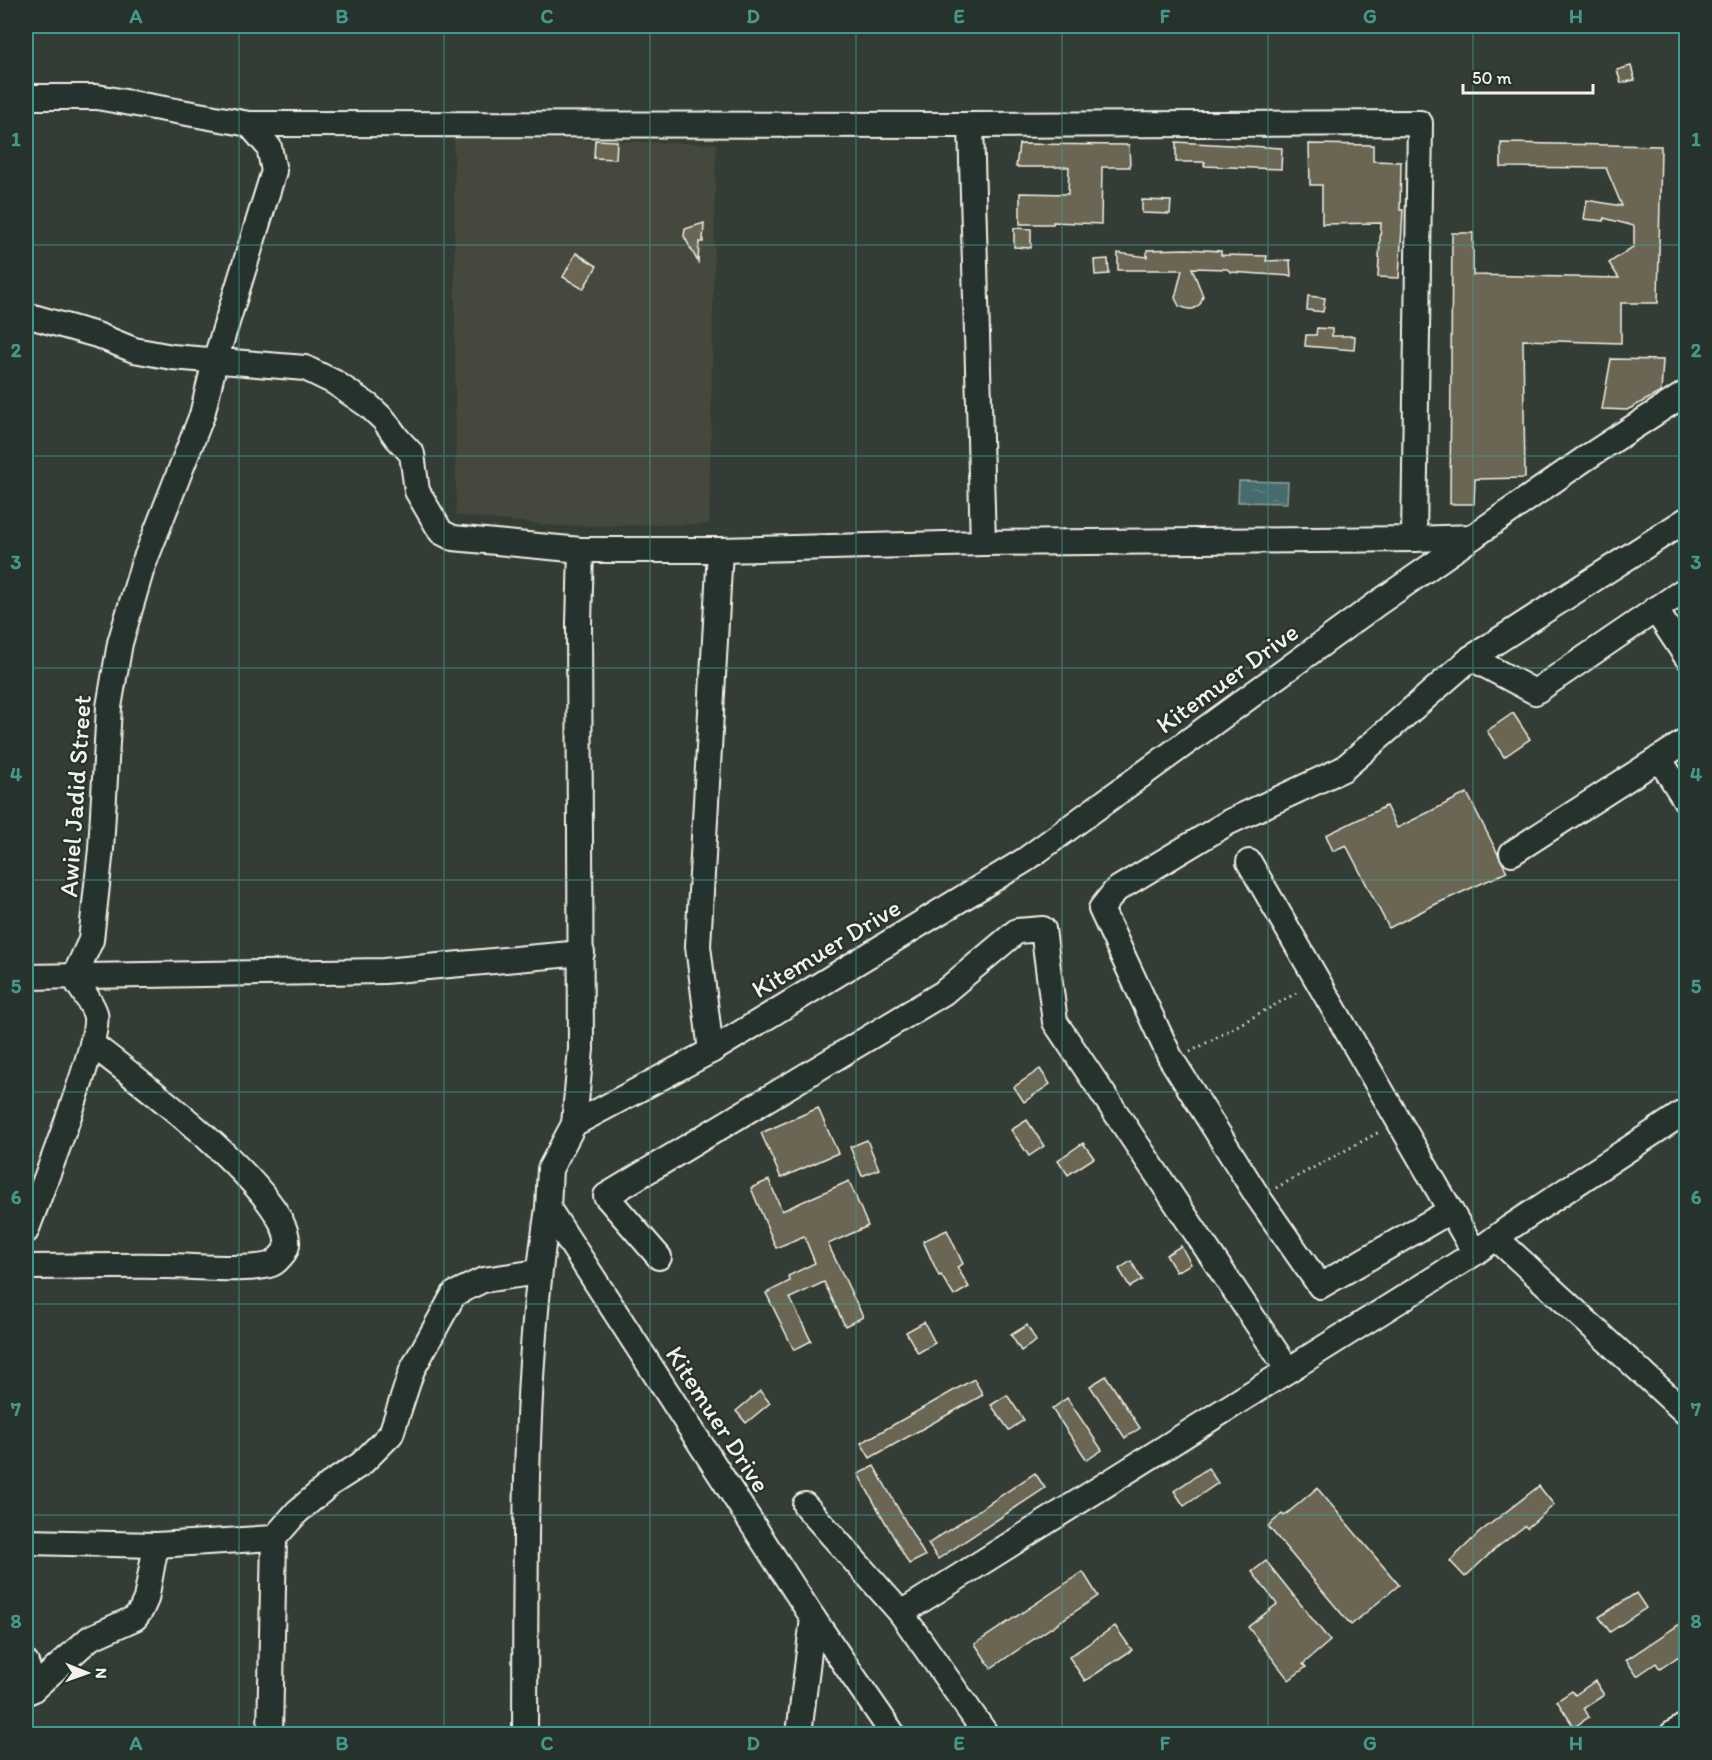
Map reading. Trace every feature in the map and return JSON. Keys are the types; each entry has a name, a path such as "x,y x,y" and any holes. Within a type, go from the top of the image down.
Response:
{"street":[{"path":"26,97 97,97 249,124 1420,123 1413,540"},
{"name":"Awiel Jadid Street","path":"74,977 91,940 101,849 108,707 120,644 142,568 202,415 215,361 274,171 269,147 249,124"},
{"path":"971,125 983,543"},
{"path":"26,315 97,335 134,350 172,357 305,368 334,381 369,406 384,420 412,454 417,491 444,535 453,538 581,550 720,550 983,543 1413,540 1473,537"},
{"name":"Kitemuer Drive","path":"574,1124 711,1051 1024,860 1369,610 1583,460 1686,393"},
{"path":"1450,1211 1320,1286 1258,1197 1173,1061 1101,909 1116,890 1229,822 1343,769 1471,658 1686,520"},
{"path":"525,1734 527,1436 538,1272 548,1208 550,1169 574,1124 581,1049 579,700 581,550"},
{"path":"711,1051 698,946 720,550"},
{"path":"1471,658 1535,692 1686,589"},
{"path":"1655,609 1686,656"},
{"path":"1512,853 1686,741"},
{"path":"1659,758 1686,801"},
{"path":"1249,862 1475,1253"},
{"path":"659,1257 606,1196 943,993 1017,931 1043,929 1055,1022 1288,1370"},
{"path":"26,977 384,971 582,953"},
{"path":"26,1231 92,1044 96,1014 74,977"},
{"path":"26,1268 255,1268 274,1264 285,1252 287,1234 283,1225 247,1176 206,1135 92,1044"},
{"path":"901,1613 1475,1253 1686,1112"},
{"name":"Kitemuer Drive","path":"548,1208 813,1618 893,1734"},
{"path":"1496,1238 1686,1413"},
{"path":"270,1734 274,1538 297,1512 330,1484 361,1464 391,1434 412,1370 454,1294 483,1280 538,1272"},
{"path":"805,1505 901,1613 986,1734"},
{"path":"26,1542 156,1545 274,1538"},
{"path":"29,1692 90,1638 135,1618 146,1599 156,1545"},
{"path":"799,1734 813,1618"},
{"path":"26,1663 34,1688 29,1692"},
{"path":"1672,1734 1686,1725"}],"path":[{"path":"1173,1061 1318,981"},
{"path":"1258,1197 1398,1121"}],"shaded area":[{"path":"454,137 716,144 709,524 557,526 456,515"}],"water":[{"path":"1239,481 1288,482 1287,503 1238,502"}],"building":[{"path":"1631,66 1635,80 1621,83 1617,70"},
{"path":"595,140 617,141 616,159 594,158"},
{"path":"1176,142 1282,148 1281,169 1204,166 1205,162 1176,162"},
{"path":"1501,143 1661,146 1658,303 1621,303 1621,343 1523,340 1525,478 1475,479 1474,504 1450,504 1452,233 1473,233 1473,275 1619,278 1609,263 1634,246 1634,226 1604,218 1604,221 1584,219 1587,200 1622,206 1606,168 1501,167"},
{"path":"1019,144 1129,145 1130,167 1102,167 1101,224 1053,222 1053,224 1020,224 1020,193 1068,194 1069,167 1016,167"},
{"path":"1309,144 1373,145 1373,161 1401,162 1400,210 1403,210 1399,278 1378,277 1381,223 1322,224 1322,185 1310,185"},
{"path":"1142,200 1171,201 1170,214 1142,213"},
{"path":"704,223 703,242 699,242 698,262 684,236 685,229"},
{"path":"1014,228 1031,229 1031,248 1014,247"},
{"path":"1147,250 1221,251 1221,255 1267,256 1266,261 1290,260 1291,276 1231,272 1227,269 1192,268 1203,296 1200,304 1193,309 1188,309 1179,306 1175,298 1182,270 1118,270 1118,253 1147,257"},
{"path":"576,253 597,266 583,289 563,277"},
{"path":"1108,259 1109,274 1095,275 1094,260"},
{"path":"1308,296 1325,298 1323,312 1307,310"},
{"path":"1317,328 1332,329 1332,336 1355,336 1354,350 1305,346 1306,335 1316,335"},
{"path":"1611,359 1663,360 1661,392 1627,410 1602,409"},
{"path":"1513,713 1530,739 1504,757 1487,731"},
{"path":"1467,793 1507,872 1389,928 1346,845 1333,851 1326,835 1386,806 1397,828"},
{"path":"1040,1069 1050,1084 1024,1102 1014,1087"},
{"path":"818,1108 838,1153 781,1178 761,1133"},
{"path":"1027,1120 1044,1146 1029,1156 1011,1130"},
{"path":"867,1140 879,1169 862,1176 850,1147"},
{"path":"1083,1143 1094,1158 1068,1175 1058,1160"},
{"path":"769,1180 782,1211 849,1181 868,1226 828,1244 863,1317 845,1326 824,1282 790,1298 811,1341 794,1350 766,1293 790,1281 788,1276 815,1263 804,1236 776,1248 751,1188"},
{"path":"947,1230 963,1264 957,1267 969,1287 954,1296 941,1275 939,1276 923,1241"},
{"path":"1181,1246 1191,1264 1176,1272 1166,1255"},
{"path":"1131,1261 1142,1280 1130,1287 1119,1269"},
{"path":"924,1322 935,1343 918,1353 906,1332"},
{"path":"1027,1325 1036,1341 1021,1351 1011,1335"},
{"path":"1106,1376 1140,1428 1125,1438 1090,1386"},
{"path":"974,1379 983,1395 870,1458 861,1443"},
{"path":"760,1391 770,1403 746,1423 736,1411"},
{"path":"1007,1395 1024,1420 1009,1430 991,1405"},
{"path":"1067,1398 1102,1450 1087,1460 1052,1409"},
{"path":"874,1466 925,1556 909,1564 858,1474"},
{"path":"1208,1468 1218,1483 1184,1506 1174,1491"},
{"path":"1035,1473 1045,1488 938,1559 928,1544"},
{"path":"1539,1486 1554,1505 1527,1528 1525,1526 1495,1549 1465,1577 1450,1561 1480,1532"},
{"path":"1317,1488 1399,1585 1351,1625 1268,1526 1282,1514 1284,1516"},
{"path":"1266,1561 1330,1641 1303,1664 1306,1667 1289,1680 1248,1627 1277,1604 1252,1572"},
{"path":"1083,1572 1098,1596 991,1668 975,1644"},
{"path":"1636,1593 1646,1608 1610,1632 1599,1617"},
{"path":"1686,1620 1686,1651 1660,1669 1656,1663 1637,1676 1626,1660"},
{"path":"1115,1626 1132,1650 1085,1681 1069,1657"},
{"path":"1595,1681 1604,1695 1584,1708 1589,1717 1574,1727 1557,1701 1572,1691 1575,1695"}]}
